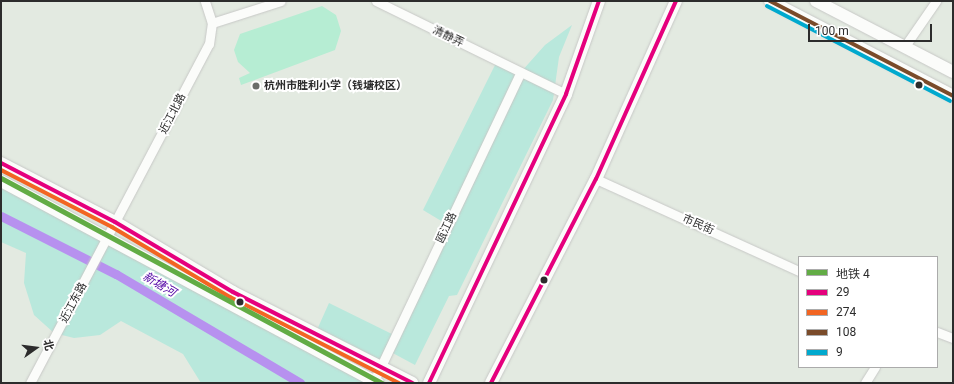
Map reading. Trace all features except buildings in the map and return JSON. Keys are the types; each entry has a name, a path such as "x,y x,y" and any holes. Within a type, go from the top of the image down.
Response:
{"main road":[{"path":"429,383 566,94 599,1"},
{"path":"491,383 596,179 676,1"},
{"path":"770,1 953,96"},
{"path":"816,1 953,72"},
{"path":"1,163 115,222 233,292 412,383"},
{"path":"1,181 108,236 375,382"}],"street":[{"name":"近江北路","path":"115,222 209,44 212,24 206,1"},
{"path":"212,24 281,1"},
{"name":"清静弄","path":"376,1 566,94"},
{"path":"905,46 936,1"},
{"name":"瓯江路","path":"375,382 521,72"},
{"name":"市民街","path":"596,179 798,271"},
{"name":"近江东路","path":"30,383 115,222"},
{"path":"938,332 953,338"},
{"path":"865,383 874,368"}],"shaded area":[{"path":"572,25 559,57 553,100 457,295 449,296 415,365 389,351 381,367 316,332 329,303 396,336 448,225 423,210 497,61 521,72 545,45"},
{"path":"1,187 368,383 201,383 183,354 121,321 100,335 74,338 54,333 34,315 24,283 26,253 1,242"}],"green space":[{"path":"322,6 336,15 341,31 335,50 241,85 239,78 250,73 238,62 234,50 240,34"}],"waterway":[{"name":"新塘河","path":"1,216 116,274 300,383"}],"metro line":[{"name":"4","path":"1,178 382,383"}],"transit line":[{"name":"29","path":"429,383 566,94 599,1"},
{"name":"29","path":"491,383 596,179 676,1"},
{"name":"108","path":"770,1 953,96"},
{"name":"9","path":"767,6 950,101"},
{"name":"29","path":"1,163 115,222 233,292 412,383"},
{"name":"274","path":"1,170 112,227 230,297 399,383"}],"place":[{"name":"杭州市胜利小学（钱塘校区）","path":"256,86"}]}
